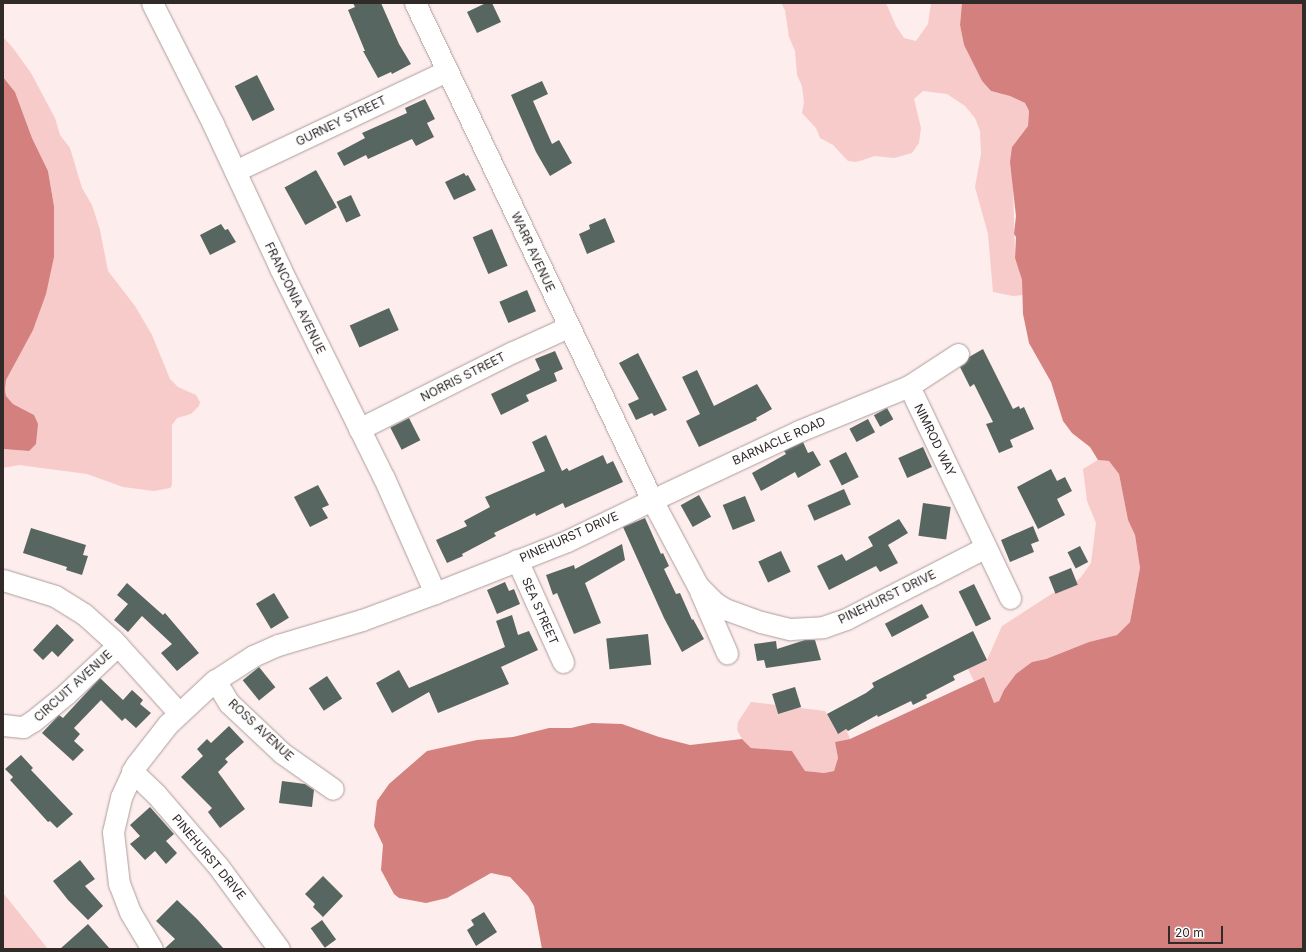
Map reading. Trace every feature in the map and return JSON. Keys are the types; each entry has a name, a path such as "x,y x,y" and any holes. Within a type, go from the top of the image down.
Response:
{"street":[{"name":"FRANCONIA AVENUE","path":"152,3 235,171 280,268 384,478 435,593"},
{"name":"WARR AVENUE","path":"415,3 568,327 652,500"},
{"name":"GURNEY STREET","path":"235,171 447,70"},
{"name":"NORRIS STREET","path":"360,429 506,355 568,327"},
{"path":"909,386 958,354"},
{"name":"BARNACLE ROAD","path":"652,500 799,432 909,386"},
{"name":"NIMROD WAY","path":"909,386 1010,598"},
{"name":"PINEHURST DRIVE","path":"152,949 130,912 122,893 113,843 114,824 118,807 132,771 153,742 178,713 215,680 244,661 268,649 362,620 435,593 567,541 652,500 698,586 715,603 725,609 761,622 790,629 822,627 846,619 986,547"},
{"name":"SEA STREET","path":"517,560 563,662"},
{"name":"CIRCUIT AVENUE","path":"3,580 39,590 70,604 100,626 178,713"},
{"path":"698,586 727,653"},
{"name":"CIRCUIT AVENUE","path":"3,726 23,727 33,721 72,689 118,645"},
{"name":"ROSS AVENUE","path":"215,680 229,703 282,753 333,789"},
{"name":"PINEHURST DRIVE","path":"132,771 156,794 218,866 279,949"}],"shaded area":[{"path":"781,3 886,3 896,26 904,38 916,41 928,24 931,3 962,3 960,25 964,45 982,81 991,91 1010,96 1025,103 1029,111 1028,126 1012,147 1015,258 1022,280 1023,295 1013,296 993,292 988,234 975,187 981,154 980,131 975,118 965,106 947,94 923,91 914,99 921,128 919,143 912,153 894,158 875,156 856,162 848,161 833,145 820,138 816,128 802,113 804,102 802,86 797,75 795,51 789,37 785,10"},
{"path":"962,3 1303,3 1303,949 542,949 534,906 528,896 510,877 491,873 447,898 426,903 399,898 394,894 381,870 383,845 374,826 377,801 389,784 427,751 477,740 513,737 549,728 571,728 592,723 622,724 659,737 690,745 742,739 751,748 792,751 805,771 824,773 834,771 838,758 835,742 850,739 984,677 994,703 999,701 1004,690 1016,674 1032,662 1046,659 1089,642 1117,635 1130,622 1140,568 1135,535 1128,520 1119,474 1109,461 1098,460 1090,447 1072,433 1063,421 1051,382 1029,343 1023,314 1022,280 1015,258 1016,237 1014,234 1016,216 1010,162 1012,147 1028,126 1029,111 1025,103 1010,96 991,91 982,81 964,45 960,25"},
{"path":"3,37 31,73 55,118 60,135 70,148 82,188 92,205 100,230 108,271 135,306 152,335 170,379 178,387 196,395 200,402 199,406 191,414 177,418 172,425 172,485 170,488 154,491 123,487 87,474 19,465 3,468 3,449 29,451 34,415 13,404 6,396 6,380 15,363 54,257 54,206 48,171 32,138 15,92 3,77"},
{"path":"3,77 15,92 32,138 48,171 54,206 54,257 46,294 33,330 6,380 6,396 13,404 34,415 38,424 36,444 29,451 3,449"},
{"path":"1098,460 1109,461 1119,474 1128,520 1135,535 1140,568 1130,622 1117,635 1089,642 1046,659 1032,662 1004,690 999,701 994,704 984,677 974,681 968,669 987,660 1002,626 1053,593 1070,587 1081,577 1091,563 1096,523 1087,501 1083,469"},
{"path":"751,702 825,711 837,733 846,729 850,739 835,742 838,758 834,771 824,773 805,771 792,751 751,748 742,739 737,730 738,722"},
{"path":"3,892 4,894 48,949 3,949"}],"building":[{"path":"353,3 381,3 399,44 411,64 392,74 391,72 378,78 363,51 365,51 348,10 355,7"},
{"path":"486,3 492,3 501,22 477,33 467,12"},
{"path":"257,75 275,110 252,121 235,86"},
{"path":"542,81 548,94 533,101 552,144 559,140 572,163 550,176 536,152 511,95"},
{"path":"425,99 435,119 427,123 434,137 416,146 412,139 368,159 366,155 344,166 337,153 365,138 362,133 407,113 405,108"},
{"path":"316,170 337,208 305,225 285,187"},
{"path":"464,173 466,176 468,175 476,190 454,200 445,182"},
{"path":"351,195 361,216 346,223 336,202"},
{"path":"605,218 615,242 587,254 579,234 590,229 589,225"},
{"path":"221,224 225,230 228,229 236,242 210,255 200,235"},
{"path":"492,229 508,266 488,274 473,237"},
{"path":"527,290 536,311 508,323 499,302"},
{"path":"389,308 399,330 359,347 350,325"},
{"path":"983,349 1013,409 1019,406 1020,409 1024,407 1034,429 1010,440 1013,447 999,453 986,424 993,422 974,384 970,387 960,367 965,364 969,357"},
{"path":"555,351 563,369 554,373 557,381 526,395 529,401 501,415 491,394 540,370 535,359"},
{"path":"638,353 667,410 654,416 652,413 636,420 628,404 639,399 619,363"},
{"path":"697,370 714,406 757,384 772,409 756,418 757,420 699,447 686,421 700,414 682,377"},
{"path":"887,408 893,419 880,427 874,415"},
{"path":"409,418 420,440 402,450 390,428"},
{"path":"868,419 875,432 857,442 849,429"},
{"path":"546,435 562,471 567,468 569,471 603,455 607,464 613,461 623,482 565,508 563,503 536,516 535,513 494,533 496,536 462,554 463,556 447,563 436,540 467,526 464,521 490,507 485,497 545,471 532,442"},
{"path":"803,442 808,453 813,451 821,465 798,478 795,472 761,491 752,473 786,454 784,451"},
{"path":"923,447 932,467 907,478 898,458"},
{"path":"846,452 859,477 842,486 829,461"},
{"path":"1051,469 1057,481 1065,477 1072,491 1057,499 1065,515 1038,529 1017,487"},
{"path":"318,485 329,505 322,508 328,518 310,527 294,497"},
{"path":"844,489 851,505 814,521 807,505"},
{"path":"699,495 711,517 693,527 681,505"},
{"path":"745,496 755,521 733,530 723,505"},
{"path":"923,503 951,507 946,540 918,536"},
{"path":"645,518 661,554 663,553 669,566 664,569 676,594 680,593 692,620 693,619 704,639 682,652 664,618 623,527"},
{"path":"899,519 908,533 888,545 898,563 880,572 876,566 829,590 817,566 842,554 846,561 873,546 868,537"},
{"path":"1033,526 1039,541 1031,544 1034,552 1010,562 1001,540"},
{"path":"31,528 86,545 83,555 88,556 82,575 66,570 67,567 23,553"},
{"path":"622,544 625,560 585,583 601,623 574,634 557,593 553,595 546,575 574,565 575,569"},
{"path":"1080,546 1088,562 1076,568 1068,552"},
{"path":"781,551 791,572 768,582 758,562"},
{"path":"1071,568 1078,585 1055,594 1049,577"},
{"path":"505,582 509,591 514,589 520,604 497,614 487,590"},
{"path":"127,583 163,615 165,613 199,653 177,671 161,653 172,644 142,616 128,632 114,620 128,604 117,595"},
{"path":"974,584 991,619 976,627 959,591"},
{"path":"274,593 289,618 271,629 256,604"},
{"path":"922,604 929,617 892,637 885,624"},
{"path":"512,615 518,635 529,631 538,650 501,667 509,684 438,713 429,692 392,713 376,683 399,670 409,688 505,647 496,621"},
{"path":"57,624 74,640 58,657 52,651 43,660 33,650"},
{"path":"973,631 987,660 953,676 955,680 926,695 927,698 913,705 911,701 878,717 877,715 848,731 846,729 838,734 827,714 866,693 874,687 872,683"},
{"path":"648,634 651,665 609,669 606,638"},
{"path":"805,640 815,640 821,660 766,668 764,660 757,661 754,644 776,641 777,649"},
{"path":"259,667 275,687 259,700 243,680"},
{"path":"327,676 342,698 324,711 309,688"},
{"path":"100,678 123,700 132,690 143,700 140,704 151,713 136,728 125,718 122,721 101,700 74,728 80,734 74,741 84,750 73,761 42,733 59,715 63,718"},
{"path":"795,687 801,707 778,714 772,694"},
{"path":"229,726 244,742 225,759 228,762 218,772 245,809 220,828 208,812 212,808 181,777 203,756 197,749 207,739 211,743"},
{"path":"21,755 33,768 31,770 73,814 57,828 50,821 48,822 10,780 13,777 5,769"},
{"path":"282,781 305,784 314,790 312,807 279,803"},
{"path":"150,807 174,834 166,841 177,853 166,864 155,851 145,860 130,844 140,836 130,825"},
{"path":"80,860 95,879 85,886 103,906 88,920 68,900 53,881"},
{"path":"323,876 343,896 323,917 313,907 315,904 305,894"},
{"path":"177,900 197,919 224,949 164,949 175,939 156,921"},
{"path":"484,912 497,932 476,946 467,930 474,925 471,920"},
{"path":"322,920 336,939 325,948 311,928"},
{"path":"88,924 110,949 60,949"}]}
